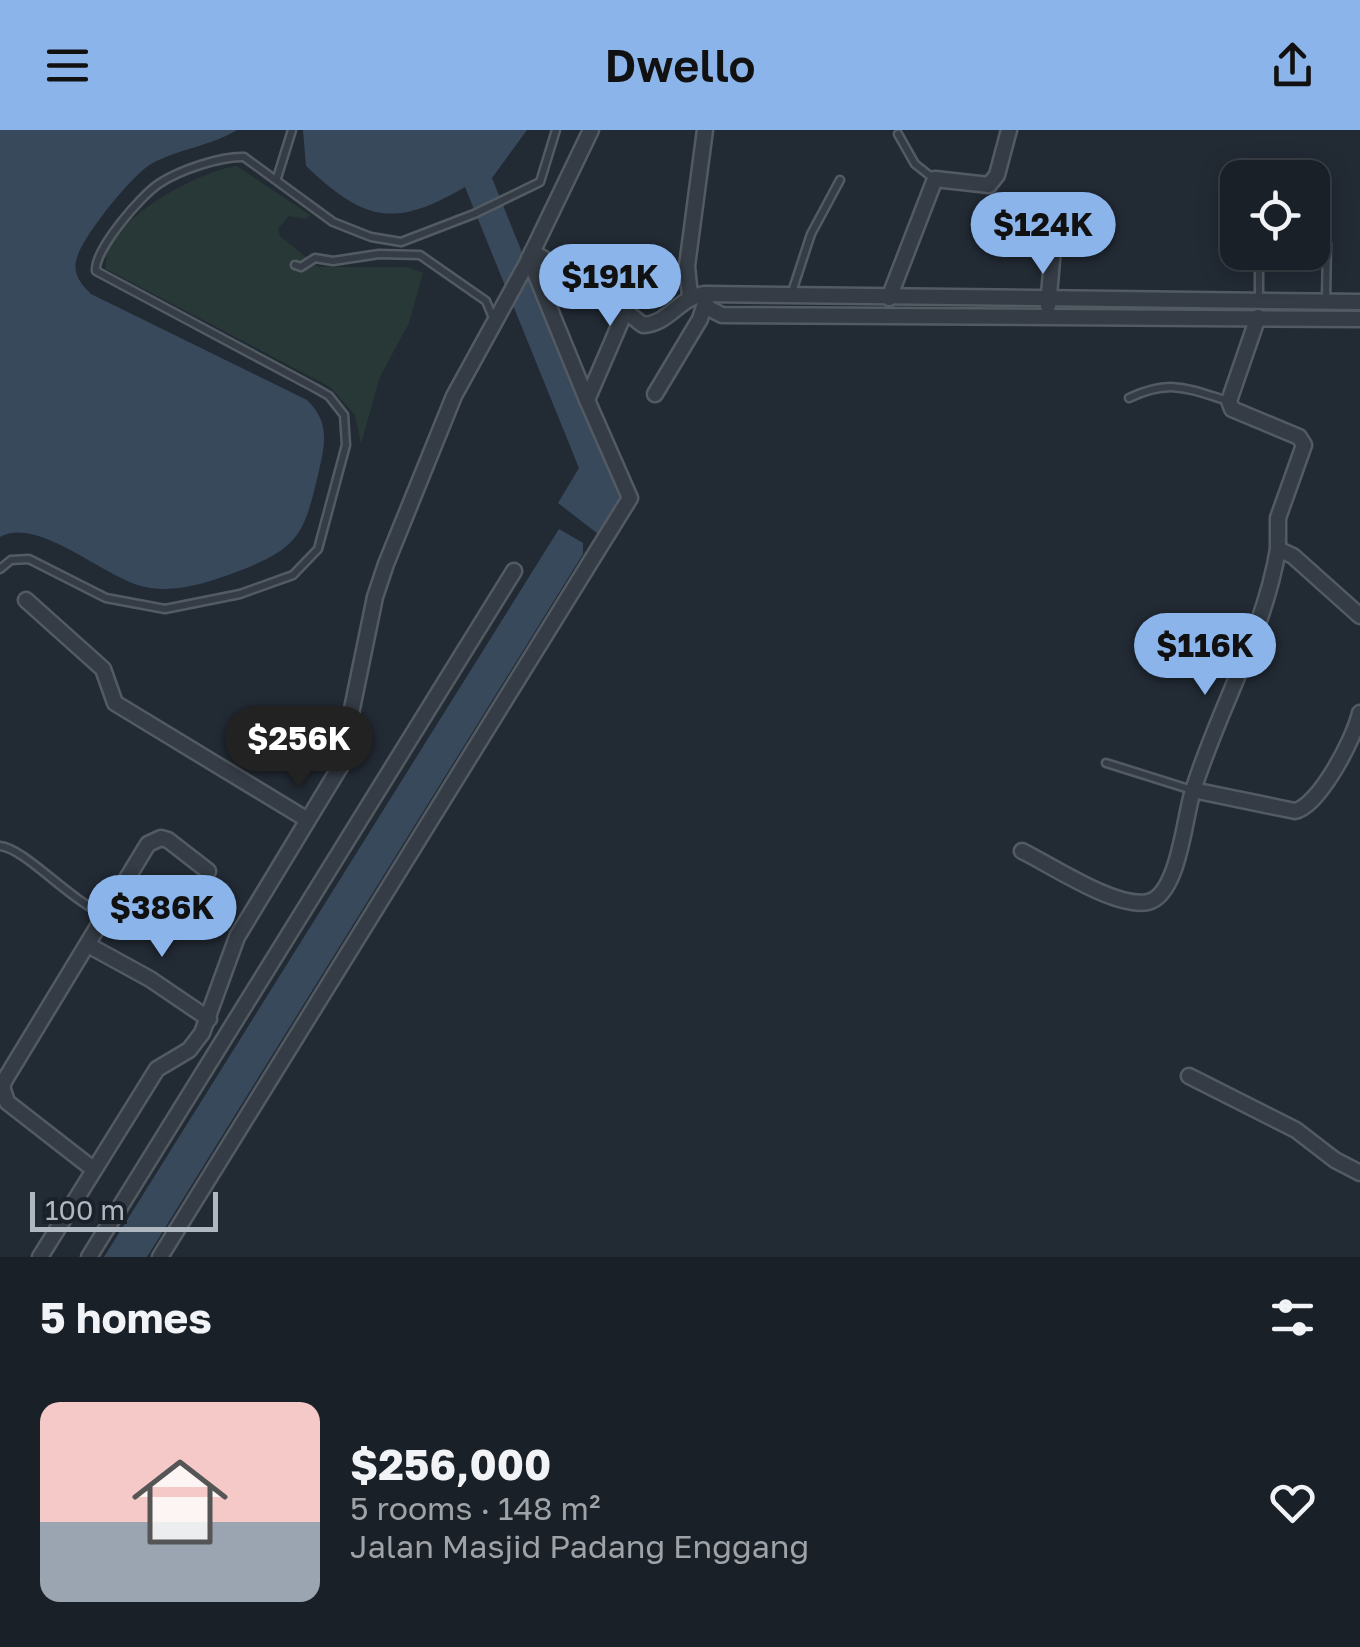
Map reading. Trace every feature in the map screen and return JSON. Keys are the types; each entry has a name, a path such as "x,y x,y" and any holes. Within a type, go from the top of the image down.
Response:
{"street":[{"path":"40,1257 157,1069 189,1050 209,1020 236,937 344,757 365,642 386,564 454,396 495,325 592,130"},
{"path":"655,394 700,299 688,246 705,130"},
{"path":"889,298 935,179 989,185 997,175 1009,130"},
{"path":"1048,317 1055,227"},
{"path":"529,258 584,280 637,322 653,325 700,299 790,296 1360,302"},
{"path":"160,1257 630,498 529,258"},
{"path":"700,299 722,315 1360,318"},
{"path":"587,400 625,312"},
{"path":"1022,851 1130,903 1151,902 1166,890 1193,790 1268,594 1278,549 1278,518 1304,445 1299,436 1232,409 1229,401 1258,317"},
{"path":"1278,549 1293,556 1360,616"},
{"path":"88,1257 514,571"},
{"path":"26,600 103,668 115,703 306,820"},
{"path":"1193,790 1301,810 1313,802 1354,750 1360,714"},
{"path":"93,1169 8,1102 2,1086 148,844 156,839 168,840 208,871"},
{"path":"88,946 150,979 209,1020"},
{"path":"1189,1076 1296,1130 1335,1160 1360,1172"}],"lane":[{"path":"277,178 292,130"},
{"path":"0,569 11,560 28,560 106,598 165,608 240,594 293,575 312,559 346,446 344,415 336,404 314,388 102,278 96,265 100,251 164,181 238,157 277,178 333,222 401,242 474,214 540,182 556,130"},
{"path":"898,134 915,164 935,179"},
{"path":"790,296 810,234 840,180"},
{"path":"295,265 301,267 314,258 333,261 379,254 420,255 486,301 495,325"},
{"path":"1259,270 1260,301"},
{"path":"1326,270 1326,302"},
{"path":"1129,398 1156,386 1174,385 1229,401"},
{"path":"1106,763 1193,790"},
{"path":"0,846 17,850 82,904 107,915"}],"shaded area":[{"path":"237,166 310,215 306,219 289,216 278,229 280,236 318,267 407,267 423,273 409,323 380,377 361,444 355,415 330,387 106,269 108,252 118,235 154,202 199,178"}],"water":[{"path":"0,130 237,130 142,170 87,238 76,261 76,271 91,294 307,400 314,408 324,442 314,492 297,535 276,554 203,583 153,588 125,580 33,534 0,537"},
{"path":"303,130 527,130 492,178 623,503 602,537 558,503 579,468 465,187 419,209 381,213 364,208 346,199 306,166"},
{"path":"559,529 583,543 583,554 147,1257 104,1257"}]}
